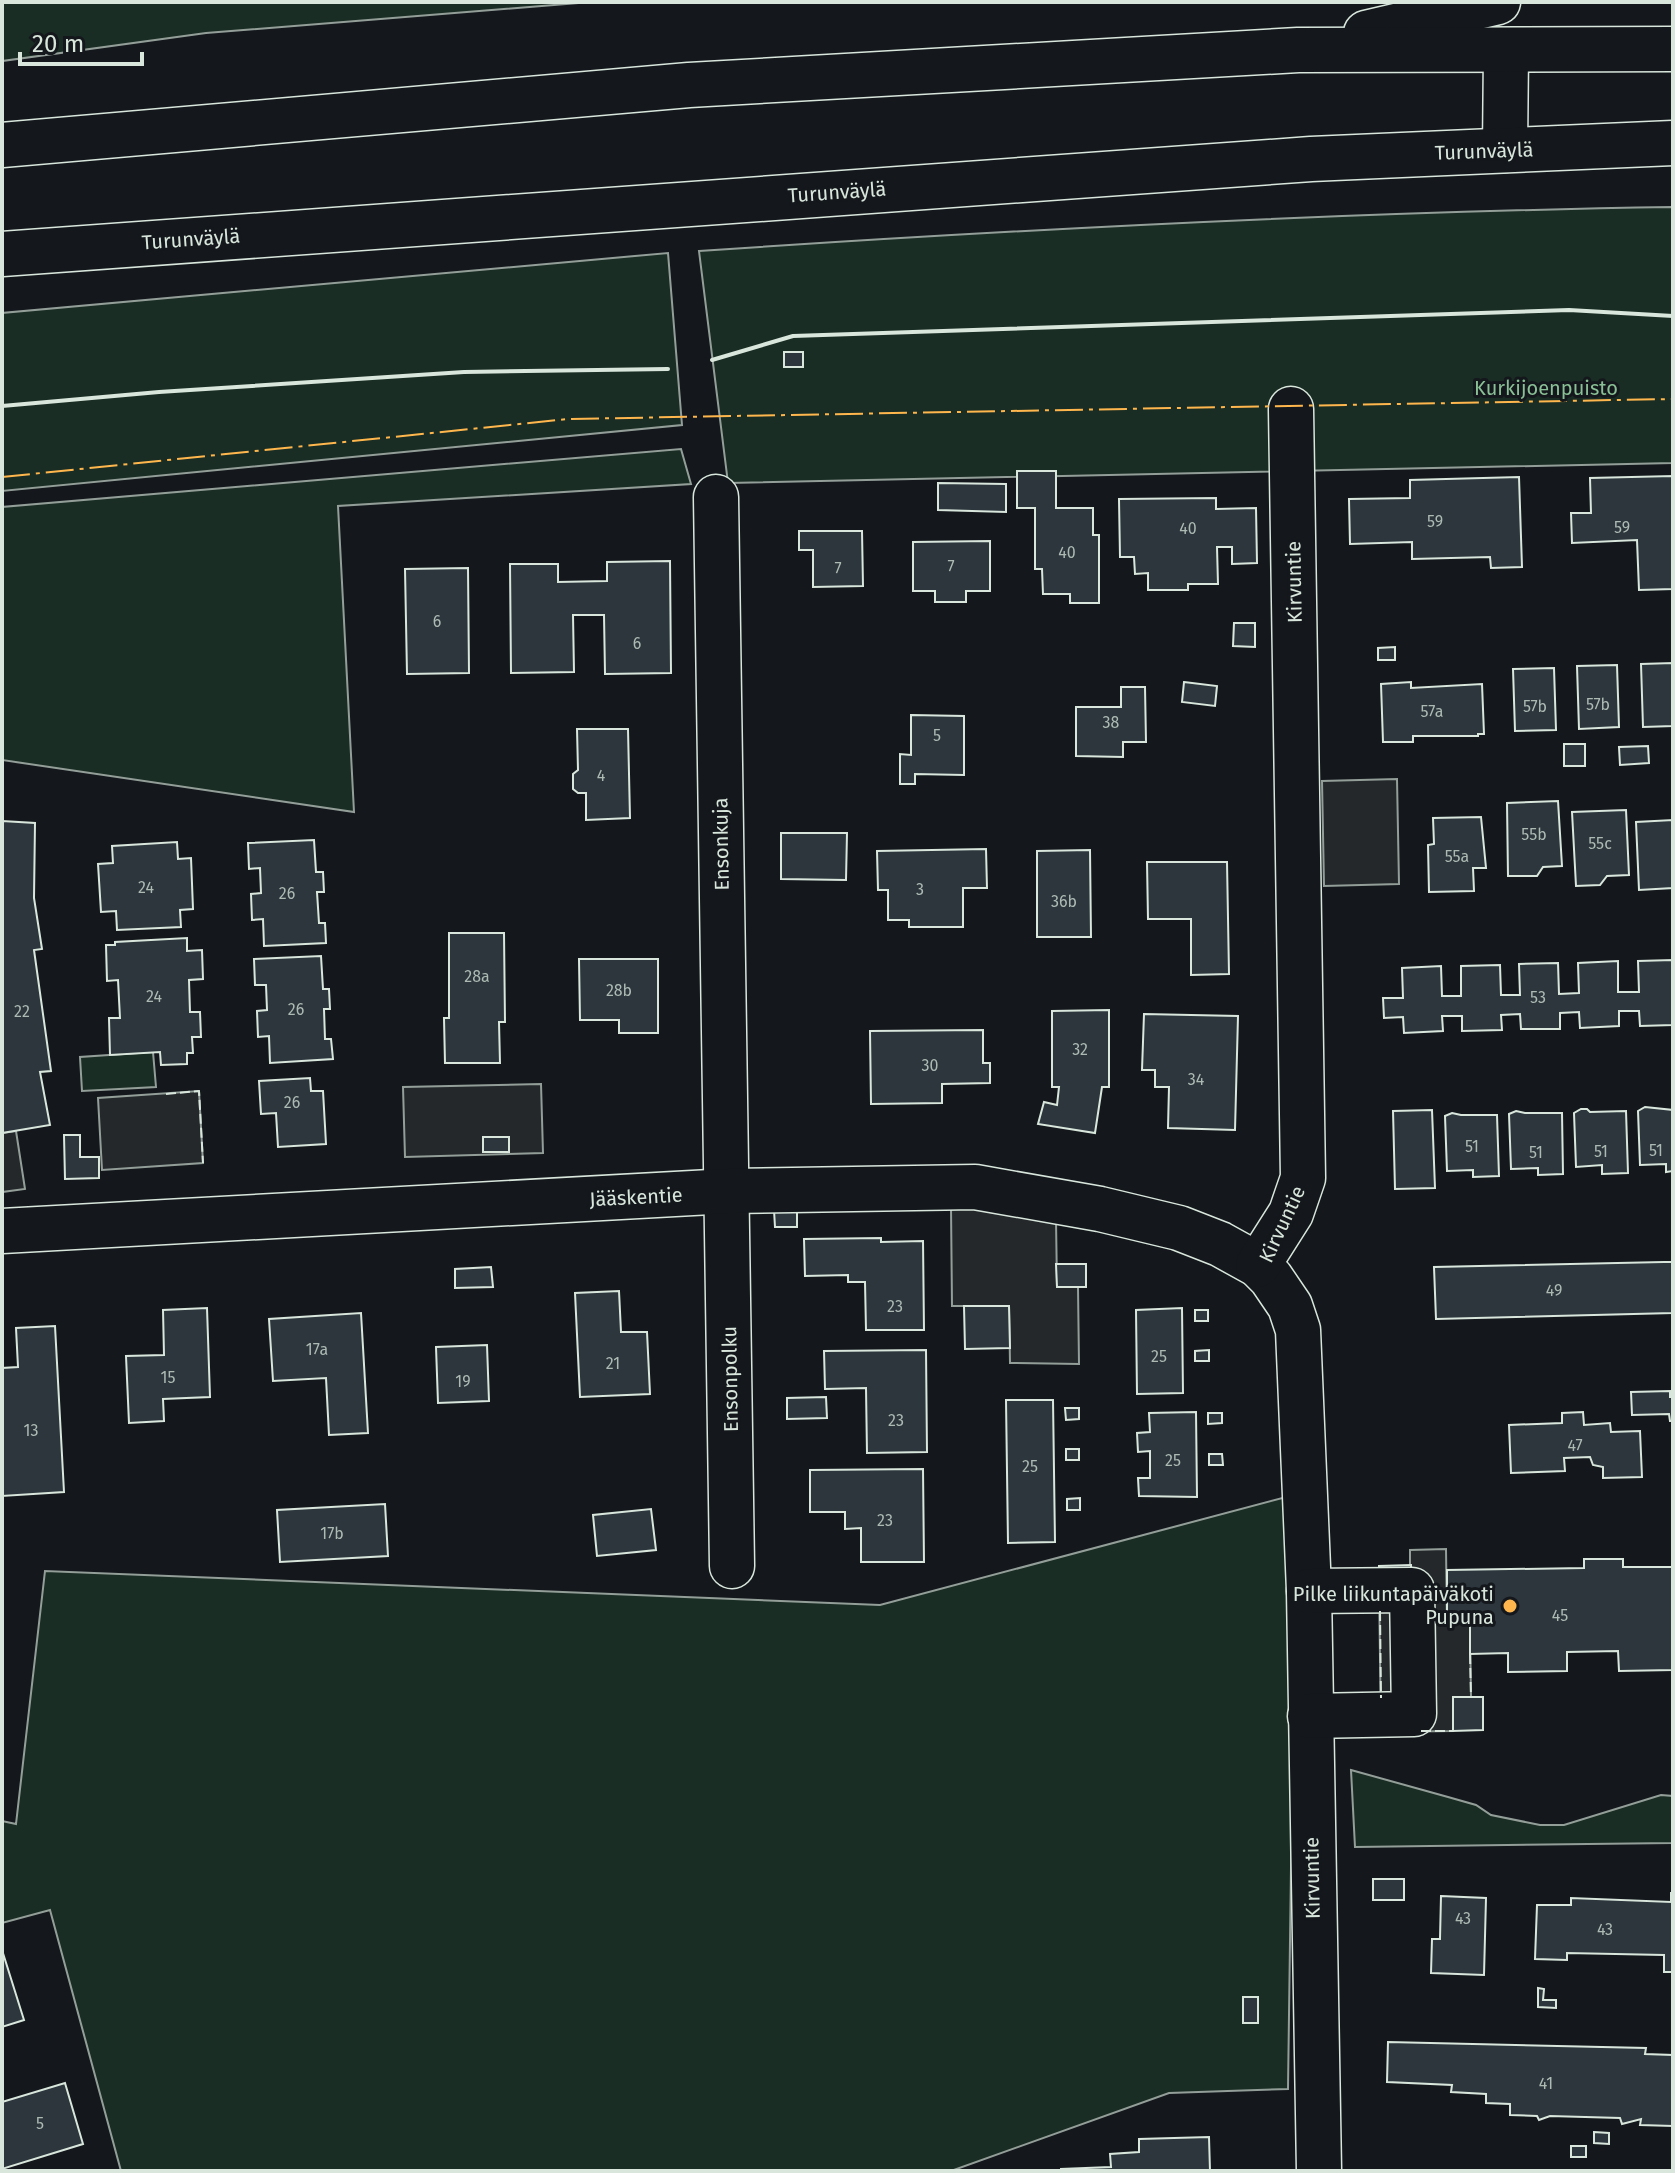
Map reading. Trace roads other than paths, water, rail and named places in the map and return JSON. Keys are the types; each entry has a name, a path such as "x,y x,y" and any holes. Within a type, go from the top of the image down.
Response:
{"main road":[{"path":"1298,50 1498,2"},
{"path":"2,145 689,85 1298,50 1673,49"},
{"path":"1505,150 1506,51"},
{"name":"Turunväylä","path":"2,254 1296,160 1505,150 1661,147"},
{"name":"Kirvuntie","path":"1291,409 1303,1178 1291,1213 1258,1265 1282,1291 1298,1330 1309,1591 1319,2171"},
{"name":"Ensonkuja","path":"716,497 729,1191"},
{"name":"Jääskentie","path":"2,1231 150,1207 975,1187 1100,1209 1179,1228 1220,1244 1258,1265"},
{"name":"Ensonpolku","path":"729,1191 732,1566"},
{"path":"1309,1591 1412,1590 1414,1714 1310,1716"}],"place":[{"name":"Pilke liikuntapäiväkoti Pupuna","path":"1510,1606"}],"park label":[{"name":"Kurkijoenpuisto","path":"1546,388"}]}
